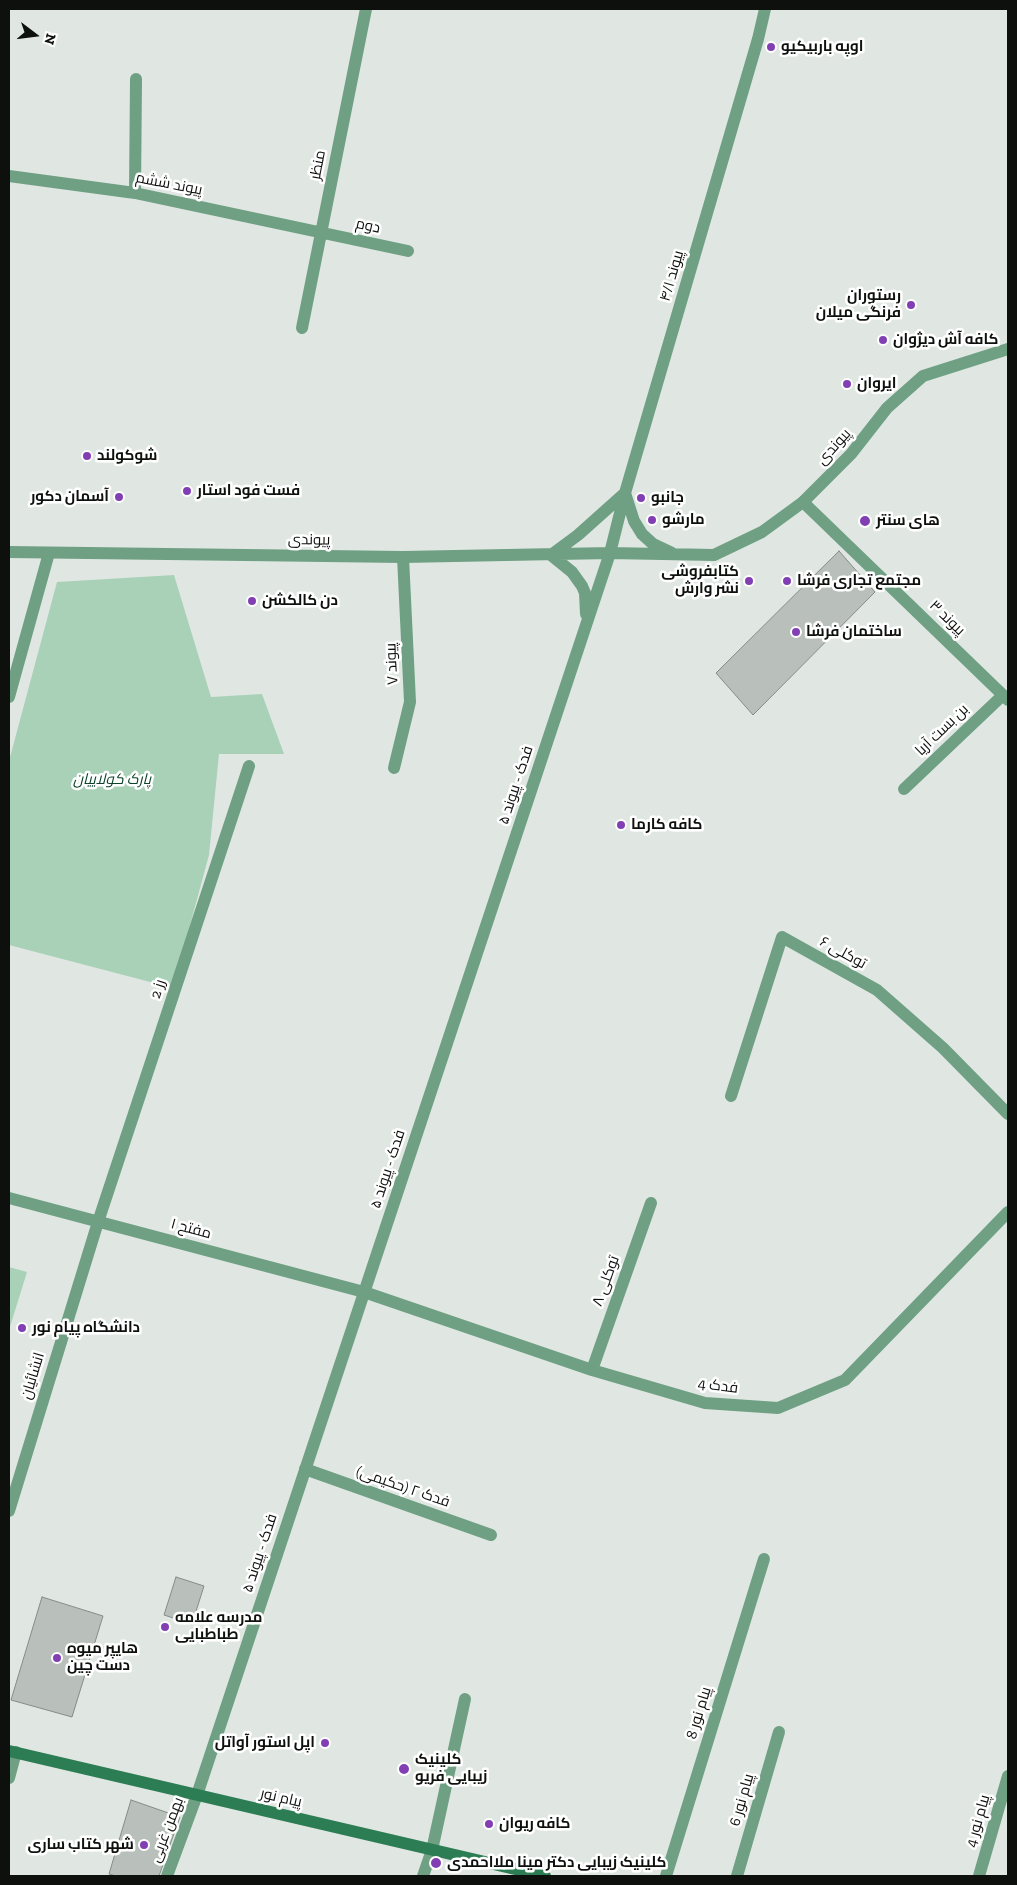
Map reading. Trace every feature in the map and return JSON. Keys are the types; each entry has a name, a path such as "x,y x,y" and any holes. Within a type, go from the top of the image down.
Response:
{"main road":[{"name":"پیام نور","path":"12,1751 546,1876"}],"street":[{"name":"منظر","path":"302,328 366,9"},
{"name":"پیوند ۴/۱","path":"610,553 625,493 753,58 765,9"},
{"path":"135,193 136,79"},
{"name":"پیوند ششم","path":"9,176 135,193 322,232"},
{"name":"دوم","path":"322,232 408,251"},
{"name":"پیوندی","path":"9,552 403,557 610,553 714,555 762,532 803,502 851,454 887,408 923,376 1008,349"},
{"path":"586,626 586,593 572,572 551,554 578,535 625,493 634,521 642,534 653,544 678,555"},
{"name":"پیوند ۳","path":"803,502 1006,697"},
{"path":"9,697 50,553"},
{"name":"فدک - پیوند ۵","path":"197,1795 610,553"},
{"name":"پیوند ۷","path":"394,768 410,702 403,557"},
{"name":"بن بست آریا","path":"904,789 1006,697"},
{"name":"رز 2","path":"98,1222 249,766"},
{"name":"توکلی ۶","path":"731,1096 782,937 877,990 943,1048 1008,1114"},
{"name":"مفتح ۱","path":"9,1198 364,1292"},
{"name":"توکلی ۸","path":"592,1370 651,1203"},
{"name":"فدک 4","path":"364,1292 592,1370 705,1403 778,1408 845,1380 1008,1212"},
{"name":"انشائیان","path":"9,1511 98,1222"},
{"name":"فدک ۲ (حکیمی)","path":"305,1470 491,1535"},
{"name":"پیام نور 8","path":"666,1876 764,1558"},
{"path":"423,1876 432,1850 465,1699"},
{"name":"پیام نور 6","path":"737,1876 779,1732"},
{"path":"9,1778 12,1751"},
{"name":"پیام نور 4","path":"979,1876 1008,1776"},
{"name":"بهمن غربی","path":"167,1876 197,1795"}],"green space":[{"name":"پارک کولاییان","path":"174,575 211,697 262,694 284,754 219,754 209,855 173,988 9,945 9,761 57,582"},
{"path":"9,1267 27,1272 9,1330"}],"building":[{"name":"ساختمان فرشا","path":"839,551 875,592 753,715 716,673"},
{"path":"176,1577 204,1586 192,1624 164,1615"},
{"name":"هایپر میوه دست چین","path":"42,1597 103,1616 72,1717 11,1700"},
{"name":"شهر کتاب ساری","path":"131,1800 180,1817 159,1876 116,1876 109,1874"}],"place":[{"name":"اوپه باربیکیو","path":"771,47"},
{"name":"رستوران فرنگی میلان","path":"911,305"},
{"name":"کافه آش دیژوان","path":"883,340"},
{"name":"ایروان","path":"847,384"},
{"name":"شوکولند","path":"87,456"},
{"name":"فست فود استار","path":"187,491"},
{"name":"آسمان دکور","path":"119,497"},
{"name":"جانبو","path":"641,498"},
{"name":"مارشو","path":"652,520"},
{"name":"های سنتر","path":"865,521"},
{"name":"کتابفروشی نشر وارش","path":"749,581"},
{"name":"مجتمع تجاری فرشا","path":"787,581"},
{"name":"دن کالکشن","path":"252,601"},
{"name":"ساختمان فرشا","path":"796,632"},
{"name":"کافه کارما","path":"621,825"},
{"name":"دانشگاه پیام نور","path":"22,1328"},
{"name":"مدرسه علامه طباطبایی","path":"165,1627"},
{"name":"هایپر میوه دست چین","path":"57,1658"},
{"name":"اپل استور آواتل","path":"325,1743"},
{"name":"کلینیک زیبایی فریو","path":"404,1769"},
{"name":"کافه ریوان","path":"489,1824"},
{"name":"شهر کتاب ساری","path":"144,1845"},
{"name":"کلینیک زیبایی دکتر مینا ملااحمدی","path":"436,1863"}]}
